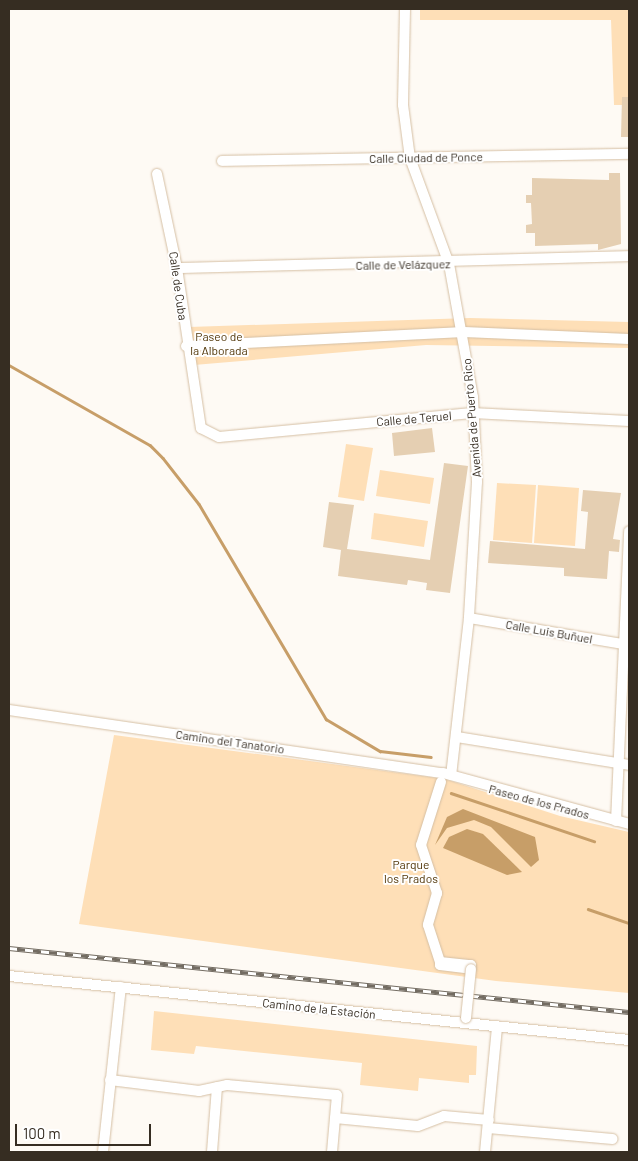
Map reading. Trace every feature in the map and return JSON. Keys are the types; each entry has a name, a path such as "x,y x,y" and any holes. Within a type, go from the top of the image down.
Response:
{"street":[{"name":"Avenida de Puerto Rico","path":"405,9 403,106 410,158 449,264 464,332 477,482 469,618 457,738 451,775"},
{"name":"Calle Ciudad de Ponce","path":"222,161 629,154"},
{"name":"Calle de Cuba","path":"157,174 177,268 186,346 200,428"},
{"name":"Calle de Velázquez","path":"177,268 449,264 629,256"},
{"path":"186,346 464,332 629,339"},
{"name":"Calle de Teruel","path":"200,428 219,437 472,413 629,421"},
{"path":"616,821 624,764 629,531"},
{"name":"Calle Luis Buñuel","path":"469,618 627,645"},
{"name":"Camino del Tanatorio","path":"9,710 451,775"},
{"path":"457,738 624,764"},
{"name":"Paseo de los Prados","path":"451,775 465,782 629,824"},
{"path":"441,782 421,845 437,893 428,925 440,962 471,965 440,965 471,969 466,1018"},
{"name":"Camino de la Estación","path":"9,976 629,1040"},
{"path":"103,1152 121,987"},
{"path":"485,1152 496,1027"},
{"path":"110,1080 200,1091 217,1087 337,1096 332,1152"},
{"path":"212,1152 217,1087"},
{"path":"335,1118 418,1126 444,1116 488,1124 613,1139"}],"green space":[{"path":"420,9 629,9 629,105 614,105 611,20 420,20"},
{"name":"Paseo de la Alborada","path":"470,318 629,322 629,348 426,345 194,365 189,327"},
{"path":"346,444 373,448 364,501 338,497"},
{"path":"380,470 434,478 430,504 376,496"},
{"path":"497,483 536,485 532,543 493,540"},
{"path":"538,485 579,488 575,546 534,543"},
{"path":"374,513 428,521 424,547 371,539"},
{"name":"Parque los Prados","path":"114,735 445,779 560,816 629,832 629,993 496,981 79,924"},
{"path":"154,1011 477,1046 476,1075 469,1075 469,1083 419,1078 418,1091 360,1085 362,1063 196,1046 194,1054 151,1050"}],"shaded area":[{"path":"463,809 535,837 539,860 531,867 491,827 474,820 447,828 435,845 447,817"},
{"path":"467,829 483,834 522,872 507,875 443,848 449,837"}],"building":[{"path":"622,97 629,97 629,137 621,137"},
{"path":"609,173 620,173 621,244 598,250 598,244 535,246 535,233 526,233 526,225 532,224 531,203 526,203 526,195 532,195 532,178 609,180"},
{"path":"432,428 435,452 394,456 392,433"},
{"path":"444,463 468,466 450,593 426,590 427,583 408,580 407,585 338,576 341,550 323,547 329,502 354,505 347,549 430,560"},
{"path":"583,490 621,493 613,539 620,540 619,552 609,551 607,579 564,576 564,568 488,563 490,541 585,549 588,512 581,511"}],"waterway":[{"path":"9,365 150,445 163,458 199,504 326,719 380,751 431,757"},
{"path":"451,793 594,841"},
{"path":"588,909 629,923"}],"railway":[{"path":"9,948 629,1012"}]}
